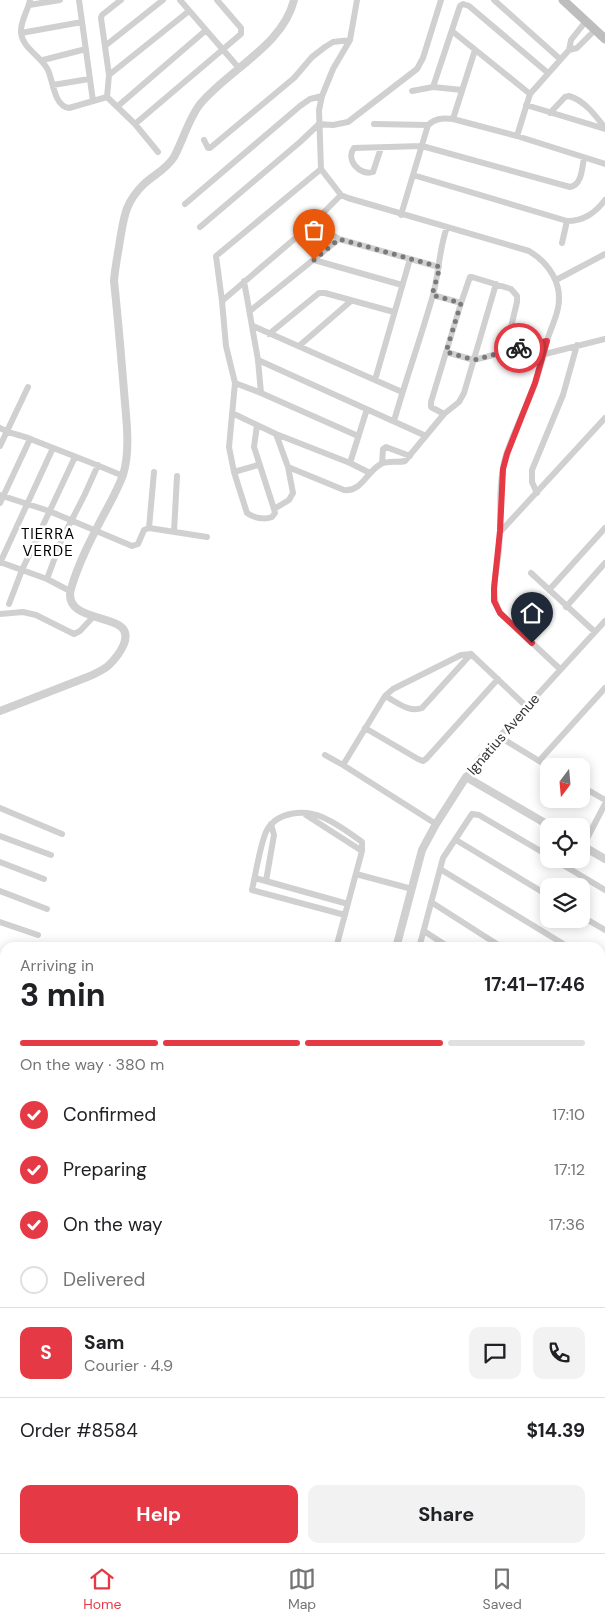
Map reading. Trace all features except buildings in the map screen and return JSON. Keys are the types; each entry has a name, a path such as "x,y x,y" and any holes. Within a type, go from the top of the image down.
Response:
{"main road":[{"path":"563,0 605,39"}],"street":[{"path":"60,0 30,3 23,18 21,32 27,47 43,60 60,104 66,107 108,98 135,124 158,152"},
{"path":"79,0 93,101"},
{"path":"108,98 109,75 101,17 121,0"},
{"path":"105,46 163,0"},
{"path":"180,0 238,67"},
{"path":"135,124 241,34 241,28 217,0"},
{"path":"0,711 90,676 109,665 120,653 125,641 126,633 121,626 93,617 78,609 72,602 70,591 96,531 123,476 127,456 114,281 122,221 127,206 135,194 156,174 167,167 200,104 238,67 277,34 291,10 294,0"},
{"path":"357,0 350,40 333,69 322,96 319,110 321,169 341,195 358,202 529,251 550,268 556,280 559,296 558,306 545,354 503,469 494,601 504,617 560,669"},
{"path":"200,227 319,124 333,125 348,122 417,69 424,58 441,0"},
{"path":"494,0 560,59"},
{"path":"433,87 460,6 466,5 548,73"},
{"path":"109,75 189,11"},
{"path":"569,50 571,40 586,21"},
{"path":"21,32 82,22"},
{"path":"517,136 530,94 569,50 577,48 595,30"},
{"path":"118,106 205,31"},
{"path":"452,31 530,94"},
{"path":"204,140 208,148 210,148 294,78 312,57 324,47 333,42 350,40"},
{"path":"43,60 86,49"},
{"path":"453,119 476,50"},
{"path":"54,85 89,78"},
{"path":"412,90 433,87 462,90"},
{"path":"185,204 300,106 310,99 322,96"},
{"path":"550,112 565,97 569,96 580,102 597,117 605,128"},
{"path":"526,105 605,128"},
{"path":"401,214 428,125 434,120 442,118 453,119 517,136 605,164"},
{"path":"374,124 428,125"},
{"path":"381,148 374,172 369,174 358,169 350,157 350,153 354,148 422,146 570,187 579,181 584,158"},
{"path":"257,425 254,447 258,465 274,509 274,515 268,519 247,513 234,472 228,443 236,383 226,346 216,256 321,169"},
{"path":"413,175 567,221 590,216 605,200"},
{"path":"222,301 313,223 341,195"},
{"path":"562,243 567,221"},
{"path":"313,223 339,239 440,267"},
{"path":"394,421 440,267 443,239 447,227"},
{"path":"250,312 339,239"},
{"path":"556,280 605,254"},
{"path":"375,380 410,259"},
{"path":"314,260 402,285"},
{"path":"444,414 431,405 470,277 511,289 517,296 505,352"},
{"path":"244,281 253,326 261,393"},
{"path":"288,467 344,490 351,491 356,489 382,463 403,462 410,456 444,414 462,397 496,284"},
{"path":"269,334 316,295 325,293 394,312"},
{"path":"432,295 461,303"},
{"path":"299,346 351,301"},
{"path":"253,326 402,392"},
{"path":"545,354 605,339"},
{"path":"446,352 474,360 547,341"},
{"path":"537,493 532,482 532,470 563,395 577,345"},
{"path":"258,360 426,436"},
{"path":"236,383 358,436"},
{"path":"0,446 28,388"},
{"path":"350,463 367,409"},
{"path":"232,413 276,434 350,463 370,473"},
{"path":"500,531 605,418"},
{"path":"0,428 7,432 30,438 123,476"},
{"path":"274,509 289,500 294,493 288,467 276,434"},
{"path":"30,438 1,498 49,511 128,545 135,546 138,544 144,530 149,528 207,537"},
{"path":"382,463 383,449 386,447 410,456"},
{"path":"53,448 0,562 47,579 70,591"},
{"path":"9,604 22,570 75,457"},
{"path":"47,579 61,541 98,465"},
{"path":"234,472 258,465"},
{"path":"149,528 154,472"},
{"path":"174,532 177,476"},
{"path":"549,590 605,528"},
{"path":"566,607 605,563"},
{"path":"531,573 595,632"},
{"path":"0,614 23,612 36,615 74,634 80,631 93,617"},
{"name":"Ignatius Avenue","path":"398,942 422,850 466,777 478,760 605,621"},
{"path":"344,765 385,696 393,689 464,654 471,654 527,707"},
{"path":"385,696 409,709 417,710 422,708 471,654"},
{"path":"365,728 418,759 426,760 498,679"},
{"path":"500,737 539,761 605,688"},
{"path":"325,756 344,765 436,824"},
{"path":"466,777 540,820"},
{"path":"590,792 605,802 590,831"},
{"path":"0,808 62,834"},
{"path":"421,942 440,869 447,851 472,814 476,813 540,851"},
{"path":"338,942 345,915 348,904 362,851 363,844 360,840 322,817 304,814 283,815 277,818 266,831 252,890 345,915"},
{"path":"266,881 274,835 271,824"},
{"path":"0,836 51,855"},
{"path":"456,840 540,891"},
{"path":"590,851 605,859"},
{"path":"0,862 44,879"},
{"path":"568,868 605,890"},
{"path":"440,869 560,942"},
{"path":"356,874 412,889"},
{"path":"254,878 348,904"},
{"path":"0,891 47,909"},
{"path":"431,902 494,942"},
{"path":"590,921 605,930"},
{"path":"0,922 38,935"},
{"path":"424,931 441,942"}],"way so far":[{"path":"314,260 339,239 440,267 432,295 461,303 446,352 474,360 519,348"}],"district":[{"name":"TIERRA VERDE","path":"48,542"}],"route":[{"path":"519,348 547,341 545,354 503,469 494,601 500,613 532,643"}]}
